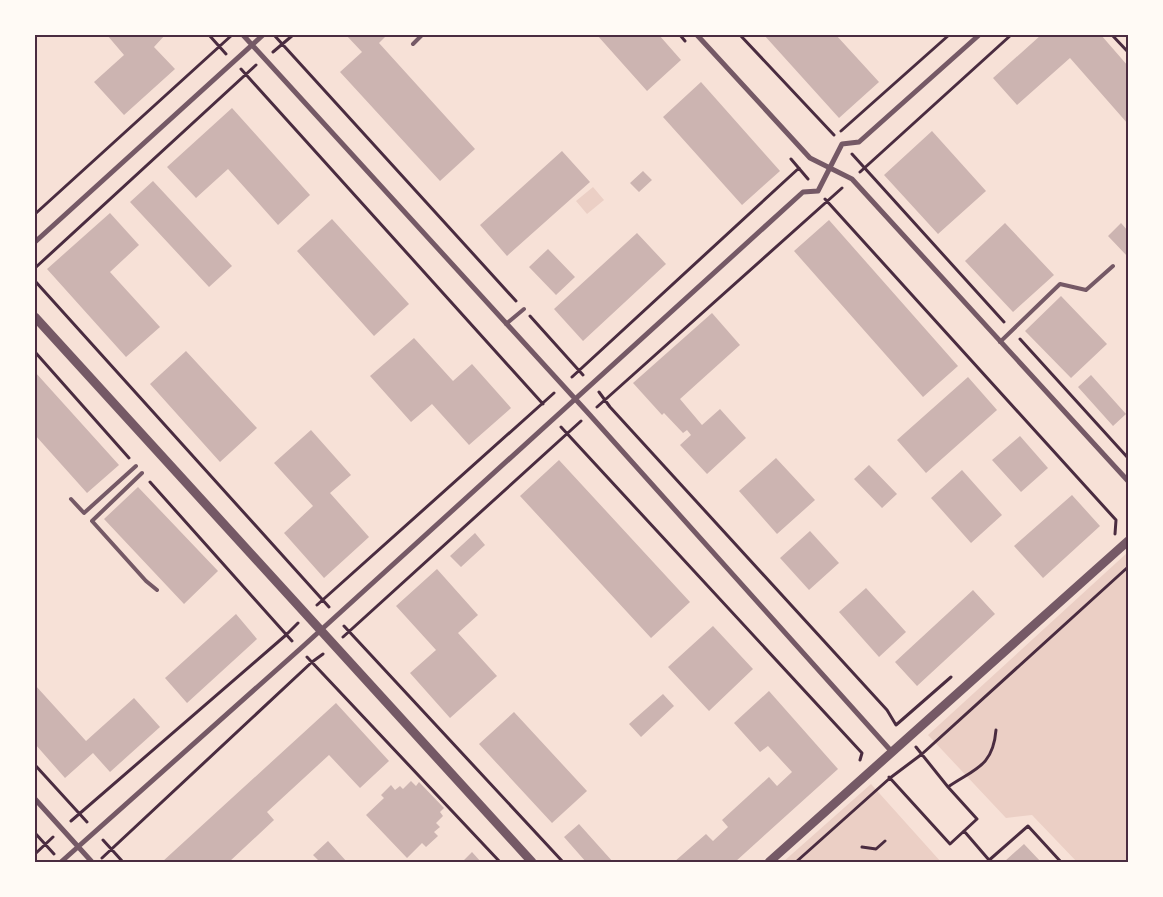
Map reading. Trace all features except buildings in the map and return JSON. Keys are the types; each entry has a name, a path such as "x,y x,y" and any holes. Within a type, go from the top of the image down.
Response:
{"street":[{"path":"243,35 589,414 892,752"},
{"path":"35,242 263,35"},
{"path":"698,35 810,158 852,179 1128,481"},
{"path":"61,862 300,649 803,192 818,191 842,144 859,142 979,35"},
{"path":"35,317 532,862"},
{"path":"769,862 1128,541"},
{"path":"35,799 92,862"}],"lane":[{"path":"414,44 422,35"},
{"path":"1000,342 1060,284 1086,290 1113,266"},
{"path":"506,324 524,309"},
{"path":"71,499 84,513 136,466"},
{"path":"142,473 92,521 146,581 157,590"}],"path":[{"path":"210,35 543,404 566,434 862,753 860,763"},
{"path":"35,214 233,35"},
{"path":"274,35 887,710 896,725 955,674"},
{"path":"35,268 246,74 294,35"},
{"path":"740,35 835,136 950,35"},
{"path":"1011,35 865,168 1128,458"},
{"path":"1112,35 1128,52"},
{"path":"35,854 286,635 306,614 543,404 799,168 1116,520 1115,534 1108,541"},
{"path":"98,862 312,662 333,646 566,434 828,202"},
{"path":"35,281 323,600"},
{"path":"35,352 136,466"},
{"path":"142,473 286,635 500,862"},
{"path":"796,862 890,778 922,754 1128,567"},
{"path":"348,632 563,862"},
{"path":"948,787 987,760 995,744 996,730"},
{"path":"890,778 950,844 977,819 922,754"},
{"path":"35,765 123,862"},
{"path":"964,831 988,861 1028,826 1061,862"},
{"path":"35,833 61,862"},
{"path":"862,847 876,849 885,841"}],"shaded area":[{"path":"593,187 604,200 587,214 576,201"},
{"path":"1128,552 1128,862 1077,862 1032,815 1006,818 928,735"},
{"path":"871,784 941,862 783,862"}]}
